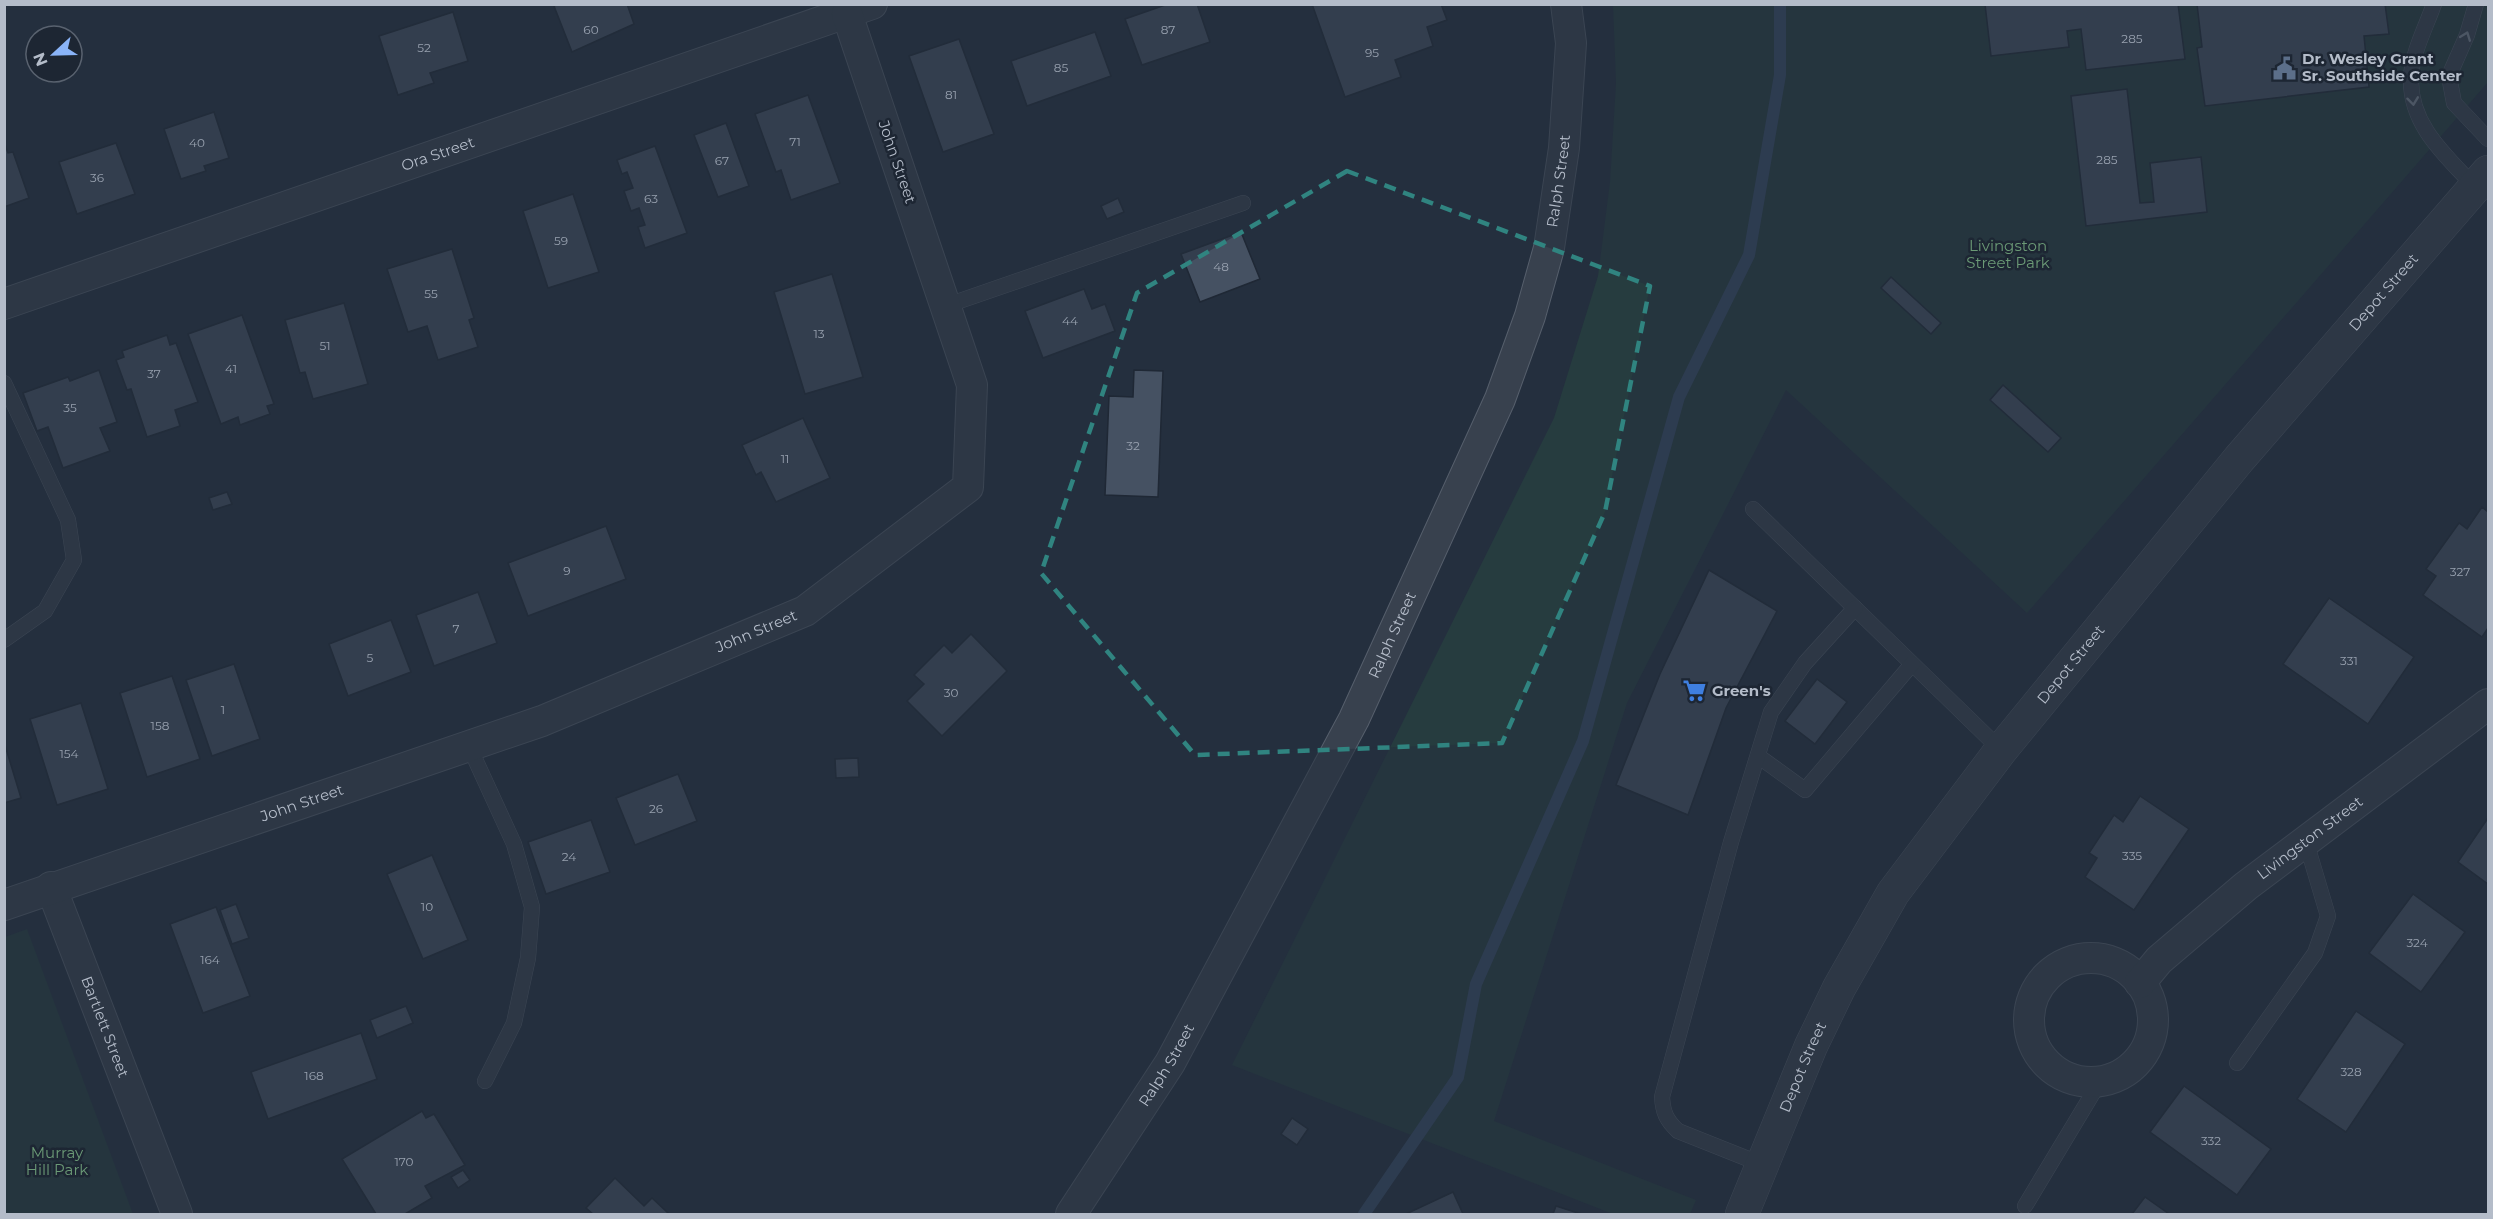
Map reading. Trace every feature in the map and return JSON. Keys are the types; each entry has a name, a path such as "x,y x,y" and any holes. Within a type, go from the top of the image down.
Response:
{"street":[{"name":"Ralph Street","path":"1071,1215 1170,1063 1349,730 1500,399 1530,316 1549,248 1564,148 1570,43 1566,4"},
{"name":"Ora Street","path":"4,304 859,9"},
{"name":"John Street","path":"51,887 542,721 805,611 968,487 972,385 945,306 859,9"},
{"name":"Depot Street","path":"1742,1215 1761,1164 1834,998 1893,893 2001,750 2239,459 2481,179"},
{"name":"Livingston Street","path":"2140,983 2168,952 2246,886 2488,704"},
{"path":"4,905 51,887"},
{"name":"Bartlett Street","path":"51,887 177,1215"},
{"path":"2082,957 2110,960 2134,974 2150,998 2154,1026 2145,1053 2126,1073 2099,1083 2071,1081 2047,1066 2031,1042 2028,1014 2036,987 2056,967 2082,957"}],"lane":[{"path":"2434,4 2410,77 2415,114 2434,144 2481,179"},
{"path":"2476,4 2467,35 2449,76 2454,103 2488,139"},
{"path":"945,306 1243,203"},
{"path":"4,382 68,520 74,560 45,611 4,640"},
{"path":"1753,509 2001,750"},
{"path":"1761,1164 1678,1131 1663,1111 1662,1097 1731,842 1771,712 1788,685 1855,609"},
{"path":"1758,756 1804,790 1912,664"},
{"path":"469,746 514,844 532,907 528,958 514,1023 485,1081"},
{"path":"2237,1063 2315,953 2328,916 2306,842"},
{"path":"2025,1206 2099,1083"}],"highlighted area":[{"path":"1347,171 1650,286 1605,512 1502,743 1195,755 1041,573 1137,293"}],"green space":[{"name":"Livingston Street Park","path":"1613,5 2488,5 2488,82 2027,613 1786,390 1627,703 1494,1121 1696,1200 1690,1214 1613,1214 1232,1065 1554,418 1598,276 1610,182 1616,83"},
{"name":"Murray Hill Park","path":"27,929 133,1214 5,1214 5,937"}],"building":[{"path":"558,4 627,4 634,24 572,52 554,6"},
{"path":"1168,4 1197,4 1210,42 1142,65 1125,19"},
{"path":"1312,4 1441,4 1447,20 1427,27 1433,46 1395,60 1401,77 1345,97"},
{"path":"1985,4 2178,4 2185,59 2086,70 2081,29 2067,31 2069,47 1991,56"},
{"name":"Dr. Wesley Grant Sr. Southside Center","path":"2197,4 2385,4 2389,34 2364,36 2369,87 2205,106 2197,48 2202,47"},
{"path":"453,12 468,61 430,73 434,83 398,95 379,36"},
{"path":"1095,32 1111,76 1027,106 1011,61"},
{"path":"959,39 994,134 943,152 909,56"},
{"path":"2127,89 2140,203 2154,202 2150,163 2201,157 2207,212 2086,226 2071,96"},
{"path":"808,95 840,183 791,200 781,170 776,172 755,114"},
{"path":"214,112 229,158 204,166 206,171 181,179 164,129"},
{"path":"726,123 749,186 718,197 694,135"},
{"path":"4,142 8,153 13,152 29,198 4,207"},
{"path":"116,143 135,194 77,214 59,162"},
{"path":"655,146 687,233 645,248 638,227 645,225 639,208 631,211 624,191 633,188 627,172 622,174 617,160"},
{"path":"573,194 599,272 548,288 523,211"},
{"path":"1118,198 1124,212 1107,219 1101,206"},
{"path":"1241,232 1260,279 1200,302 1181,254"},
{"path":"452,249 474,318 469,320 478,347 438,360 427,326 408,332 387,269"},
{"path":"832,274 863,377 805,394 774,292"},
{"path":"1891,277 1941,323 1931,334 1881,288"},
{"path":"1084,289 1092,309 1105,304 1115,331 1043,358 1025,311"},
{"path":"344,303 368,384 313,399 305,372 300,373 285,320"},
{"path":"242,315 274,404 267,406 270,414 240,425 238,417 221,424 188,334"},
{"path":"167,335 170,345 176,343 198,402 175,410 180,426 147,437 131,389 127,390 116,360 124,357 122,351"},
{"path":"99,370 117,422 100,428 110,451 63,468 48,427 37,431 23,393 68,377 70,381"},
{"path":"1134,370 1163,371 1158,497 1105,495 1109,396 1133,397"},
{"path":"2003,385 2061,438 2048,452 1990,400"},
{"path":"803,418 830,478 776,502 761,472 756,475 742,445"},
{"path":"227,492 232,504 213,510 209,498"},
{"path":"2482,507 2488,512 2488,628 2482,637 2423,595 2436,576 2426,569 2459,523 2467,529"},
{"path":"606,526 626,579 528,616 508,563"},
{"name":"Green's","path":"1709,570 1777,611 1726,708 1688,815 1616,785 1660,674"},
{"path":"478,592 497,643 434,666 416,615"},
{"path":"2329,598 2414,657 2368,724 2283,664"},
{"path":"391,620 411,672 348,696 329,644"},
{"path":"971,634 1007,671 942,736 907,701 924,684 914,675 944,645 952,653"},
{"path":"234,664 260,739 212,756 186,680"},
{"path":"172,676 200,759 147,777 120,693"},
{"path":"1817,679 1847,702 1815,744 1785,721"},
{"path":"81,703 108,789 57,805 30,719"},
{"path":"4,742 21,798 4,803"},
{"path":"858,758 859,777 836,778 835,759"},
{"path":"678,774 697,821 635,845 616,798"},
{"path":"2140,796 2189,829 2134,910 2085,877 2097,858 2089,853 2114,815 2123,822"},
{"path":"2488,818 2488,884 2458,862"},
{"path":"591,820 610,872 546,894 528,842"},
{"path":"432,855 468,940 423,959 387,874"},
{"path":"2413,894 2465,932 2421,992 2369,953"},
{"path":"236,904 249,938 232,944 220,910"},
{"path":"216,907 250,996 203,1013 170,924"},
{"path":"406,1006 413,1023 377,1038 370,1020"},
{"path":"2356,1011 2405,1044 2346,1132 2297,1099"},
{"path":"361,1033 377,1079 268,1119 251,1072"},
{"path":"2184,1086 2271,1149 2237,1195 2150,1132"},
{"path":"422,1111 426,1118 434,1114 465,1165 425,1186 432,1198 405,1214 376,1214 342,1159"},
{"path":"1292,1118 1308,1129 1297,1145 1281,1134"},
{"path":"463,1170 470,1180 458,1188 451,1177"},
{"path":"615,1178 644,1206 652,1198 669,1214 593,1214 586,1208"},
{"path":"1453,1192 1463,1214 1408,1213"},
{"path":"2145,1197 2169,1214 2132,1214"},
{"path":"1556,1206 1581,1214 1553,1214"}],"waterway":[{"path":"1364,1214 1458,1077 1476,984 1583,741 1679,397 1749,255 1780,75 1780,4"}],"place":[{"name":"Dr. Wesley Grant Sr. Southside Center","path":"2284,68"},
{"name":"Green's","path":"1694,691"}]}
